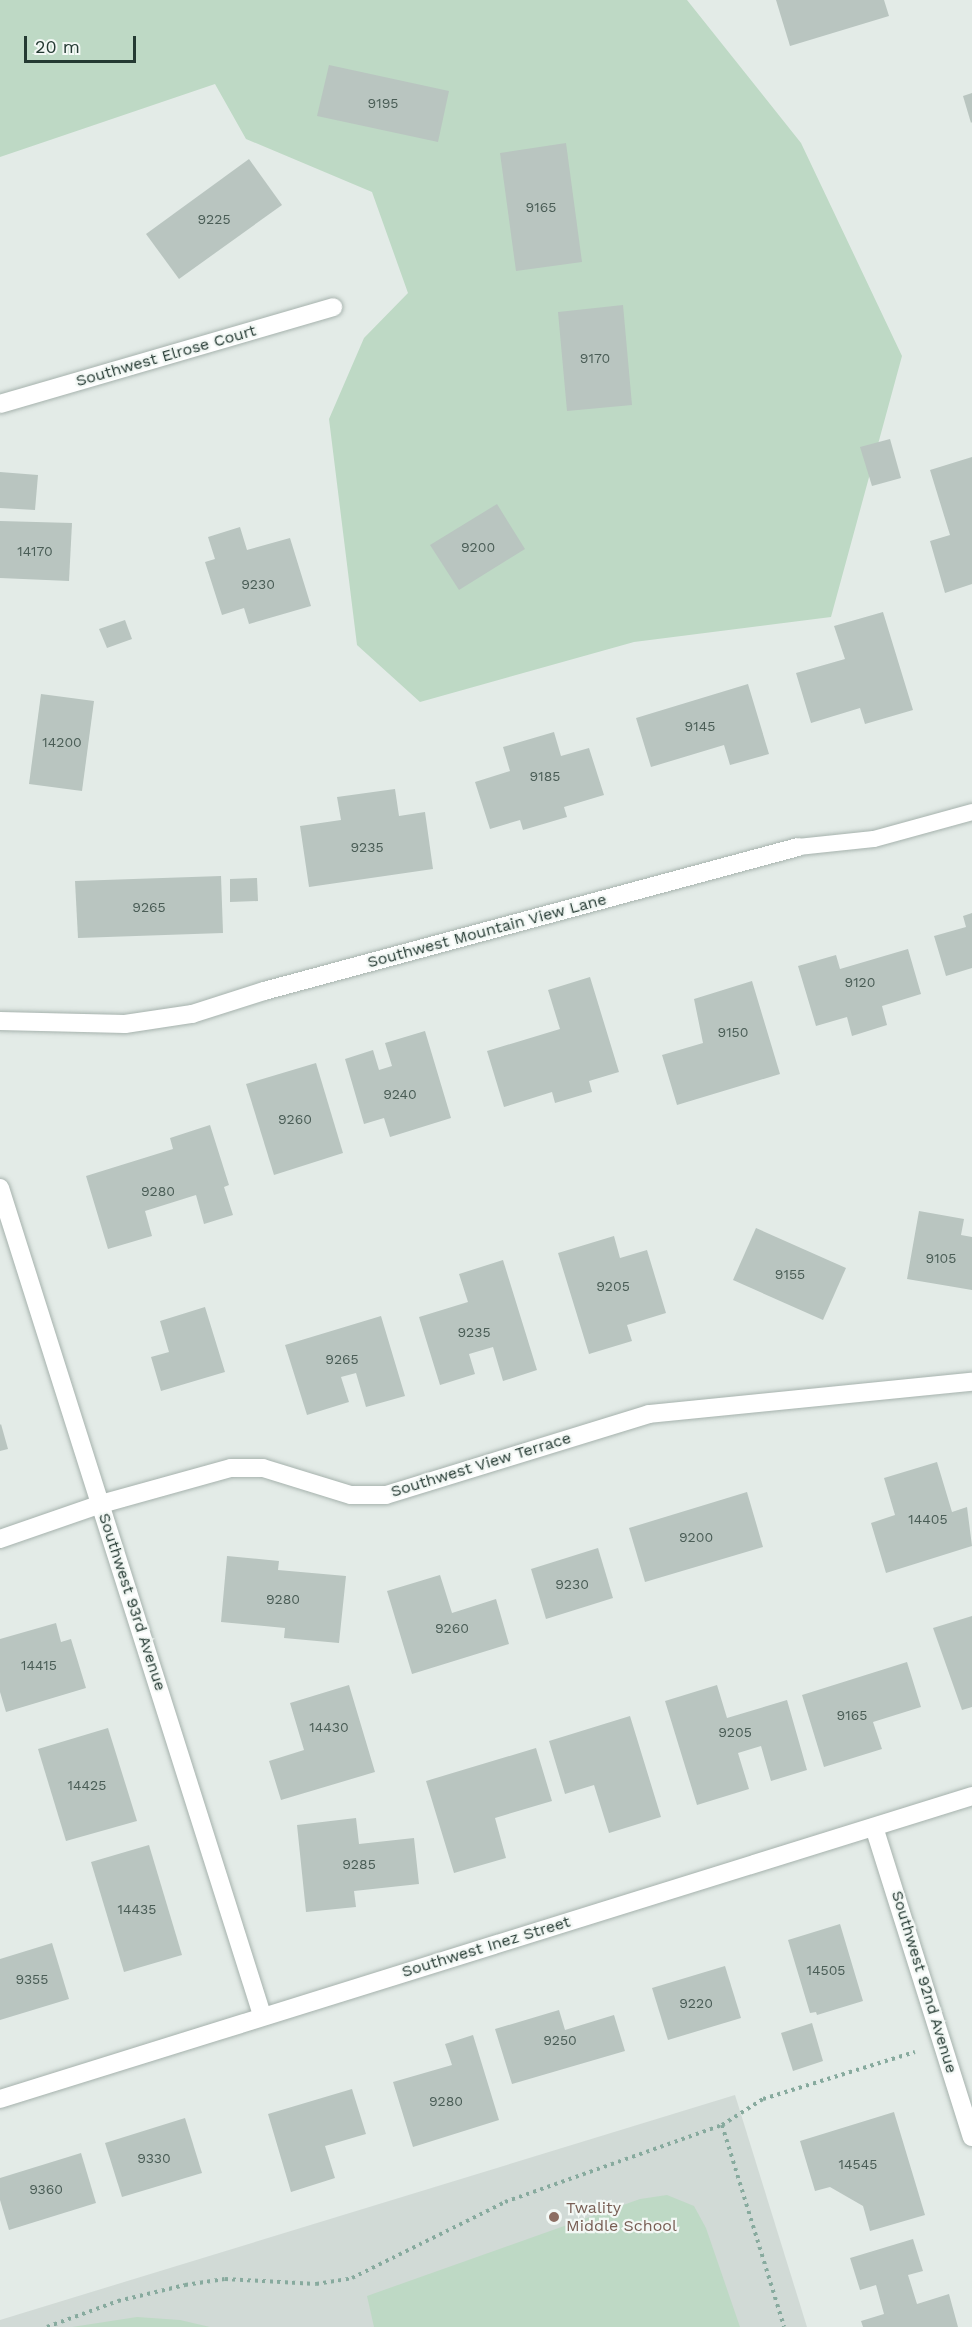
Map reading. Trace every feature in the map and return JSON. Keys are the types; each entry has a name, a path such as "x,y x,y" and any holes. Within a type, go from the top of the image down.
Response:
{"street":[{"name":"Southwest Elrose Court","path":"0,404 333,307"},
{"name":"Southwest Mountain View Lane","path":"0,1021 125,1024 192,1014 264,991 798,847"},
{"name":"Southwest 93rd Avenue","path":"0,1188 262,2015"},
{"name":"Southwest View Terrace","path":"0,1539 101,1504 231,1468 263,1468 351,1495 386,1496 649,1414 972,1382"},
{"name":"Southwest Inez Street","path":"0,2099 262,2015 972,1796"},
{"name":"Southwest 92nd Avenue","path":"874,1827 972,2137"}],"lane":[{"name":"Southwest Mountain View Lane","path":"798,847 874,838 972,812"}],"path":[{"path":"48,2327 118,2301 185,2284 225,2279 316,2284 352,2278 505,2202 722,2125 763,2099 941,2043"},
{"path":"722,2125 784,2327"}],"shaded area":[{"name":"Twality Middle School","path":"735,2095 807,2327 0,2327 0,2320"}],"green space":[{"path":"0,0 687,0 801,143 902,356 831,617 634,642 420,702 357,645 329,419 364,338 408,293 372,192 246,139 215,84 0,157"},
{"path":"667,2195 694,2206 706,2228 740,2327 374,2327 367,2296 640,2199"},
{"path":"137,2317 180,2320 210,2327 72,2327"}],"building":[{"path":"776,0 884,0 889,16 790,46"},
{"path":"329,65 449,91 438,142 317,116"},
{"path":"972,93 972,122 971,123 963,96"},
{"path":"566,143 582,262 516,271 500,153"},
{"path":"249,159 282,205 179,279 146,234"},
{"path":"623,305 632,405 567,411 558,312"},
{"path":"890,439 901,478 872,486 860,447"},
{"path":"972,457 972,584 945,593 930,541 950,535 930,470"},
{"path":"0,472 38,475 35,510 0,508"},
{"path":"497,504 525,549 459,590 430,545"},
{"path":"0,521 72,523 69,581 0,578"},
{"path":"240,527 247,550 290,538 311,606 249,624 244,608 222,615 205,562 215,559 208,537"},
{"path":"883,612 913,710 865,724 860,708 811,723 796,673 845,659 834,626"},
{"path":"125,620 132,639 107,648 99,629"},
{"path":"748,684 769,754 730,765 724,745 651,767 636,718"},
{"path":"41,694 94,701 82,791 29,784"},
{"path":"554,732 561,756 589,748 604,795 564,807 567,817 523,830 520,820 490,829 475,782 510,771 503,747"},
{"path":"395,789 399,816 425,812 433,869 309,887 300,826 341,820 337,797"},
{"path":"221,876 223,933 78,938 75,881"},
{"path":"257,878 258,901 230,902 230,879"},
{"path":"972,913 972,968 946,976 934,936 966,927 963,916"},
{"path":"908,949 921,994 882,1006 887,1025 852,1036 847,1017 816,1026 798,966 836,955 840,969"},
{"path":"590,977 619,1072 589,1081 592,1092 555,1103 552,1092 504,1107 487,1051 560,1029 548,990"},
{"path":"752,981 780,1074 677,1105 662,1055 703,1043 694,999"},
{"path":"425,1031 451,1118 390,1137 384,1118 364,1124 345,1059 373,1050 379,1070 392,1066 385,1043"},
{"path":"316,1063 343,1153 274,1175 246,1084"},
{"path":"210,1125 229,1185 224,1187 233,1215 204,1224 196,1195 145,1211 152,1236 108,1249 86,1176 173,1149 170,1138"},
{"path":"919,1211 964,1219 961,1235 972,1237 972,1290 907,1279"},
{"path":"756,1228 846,1268 823,1320 733,1280"},
{"path":"614,1236 620,1258 647,1250 666,1313 627,1325 632,1341 589,1354 558,1253"},
{"path":"503,1260 537,1370 503,1381 493,1347 469,1354 475,1374 440,1385 419,1317 468,1302 459,1274"},
{"path":"205,1307 225,1372 161,1391 151,1357 169,1352 160,1321"},
{"path":"381,1316 405,1396 366,1407 356,1373 341,1377 349,1402 307,1415 285,1345"},
{"path":"0,1425 8,1449 0,1451"},
{"path":"937,1462 952,1512 967,1507 972,1546 886,1573 871,1523 895,1515 884,1478"},
{"path":"747,1492 763,1547 645,1582 629,1528"},
{"path":"598,1548 613,1598 546,1619 531,1569"},
{"path":"227,1556 279,1561 278,1570 346,1576 339,1643 284,1638 285,1628 221,1622"},
{"path":"440,1575 452,1613 496,1599 509,1644 412,1674 387,1591"},
{"path":"972,1616 972,1707 962,1710 933,1628"},
{"path":"56,1623 61,1642 71,1639 86,1688 6,1712 0,1692 0,1639"},
{"path":"907,1662 921,1707 873,1722 882,1749 824,1767 802,1695"},
{"path":"349,1685 375,1772 281,1800 269,1761 304,1750 290,1703"},
{"path":"717,1685 727,1718 787,1700 807,1770 771,1781 761,1746 738,1753 749,1789 697,1805 665,1701"},
{"path":"630,1716 661,1817 609,1833 594,1785 565,1794 549,1741"},
{"path":"108,1728 137,1821 66,1841 38,1749"},
{"path":"536,1748 552,1801 495,1818 506,1858 454,1873 426,1781"},
{"path":"356,1818 359,1844 414,1838 419,1884 354,1891 356,1907 306,1912 297,1825"},
{"path":"149,1845 182,1955 124,1972 91,1862"},
{"path":"840,1924 863,2001 817,2015 816,2012 810,2013 788,1940"},
{"path":"52,1943 69,1999 0,2020 0,1959"},
{"path":"725,1966 741,2018 668,2040 652,1988"},
{"path":"559,2010 565,2030 614,2015 625,2051 512,2084 495,2029"},
{"path":"812,2023 823,2061 793,2071 781,2033"},
{"path":"473,2035 499,2120 413,2147 393,2082 452,2065 445,2044"},
{"path":"352,2089 366,2134 325,2146 335,2178 291,2192 268,2114"},
{"path":"894,2112 925,2215 870,2231 863,2206 830,2187 815,2191 800,2141"},
{"path":"185,2118 202,2173 122,2197 105,2143"},
{"path":"81,2153 96,2203 9,2230 0,2200 0,2178"},
{"path":"913,2239 923,2271 908,2275 917,2304 949,2294 958,2327 863,2327 861,2321 884,2314 876,2285 860,2290 850,2258"}],"place":[{"name":"Twality Middle School","path":"554,2217"}]}
